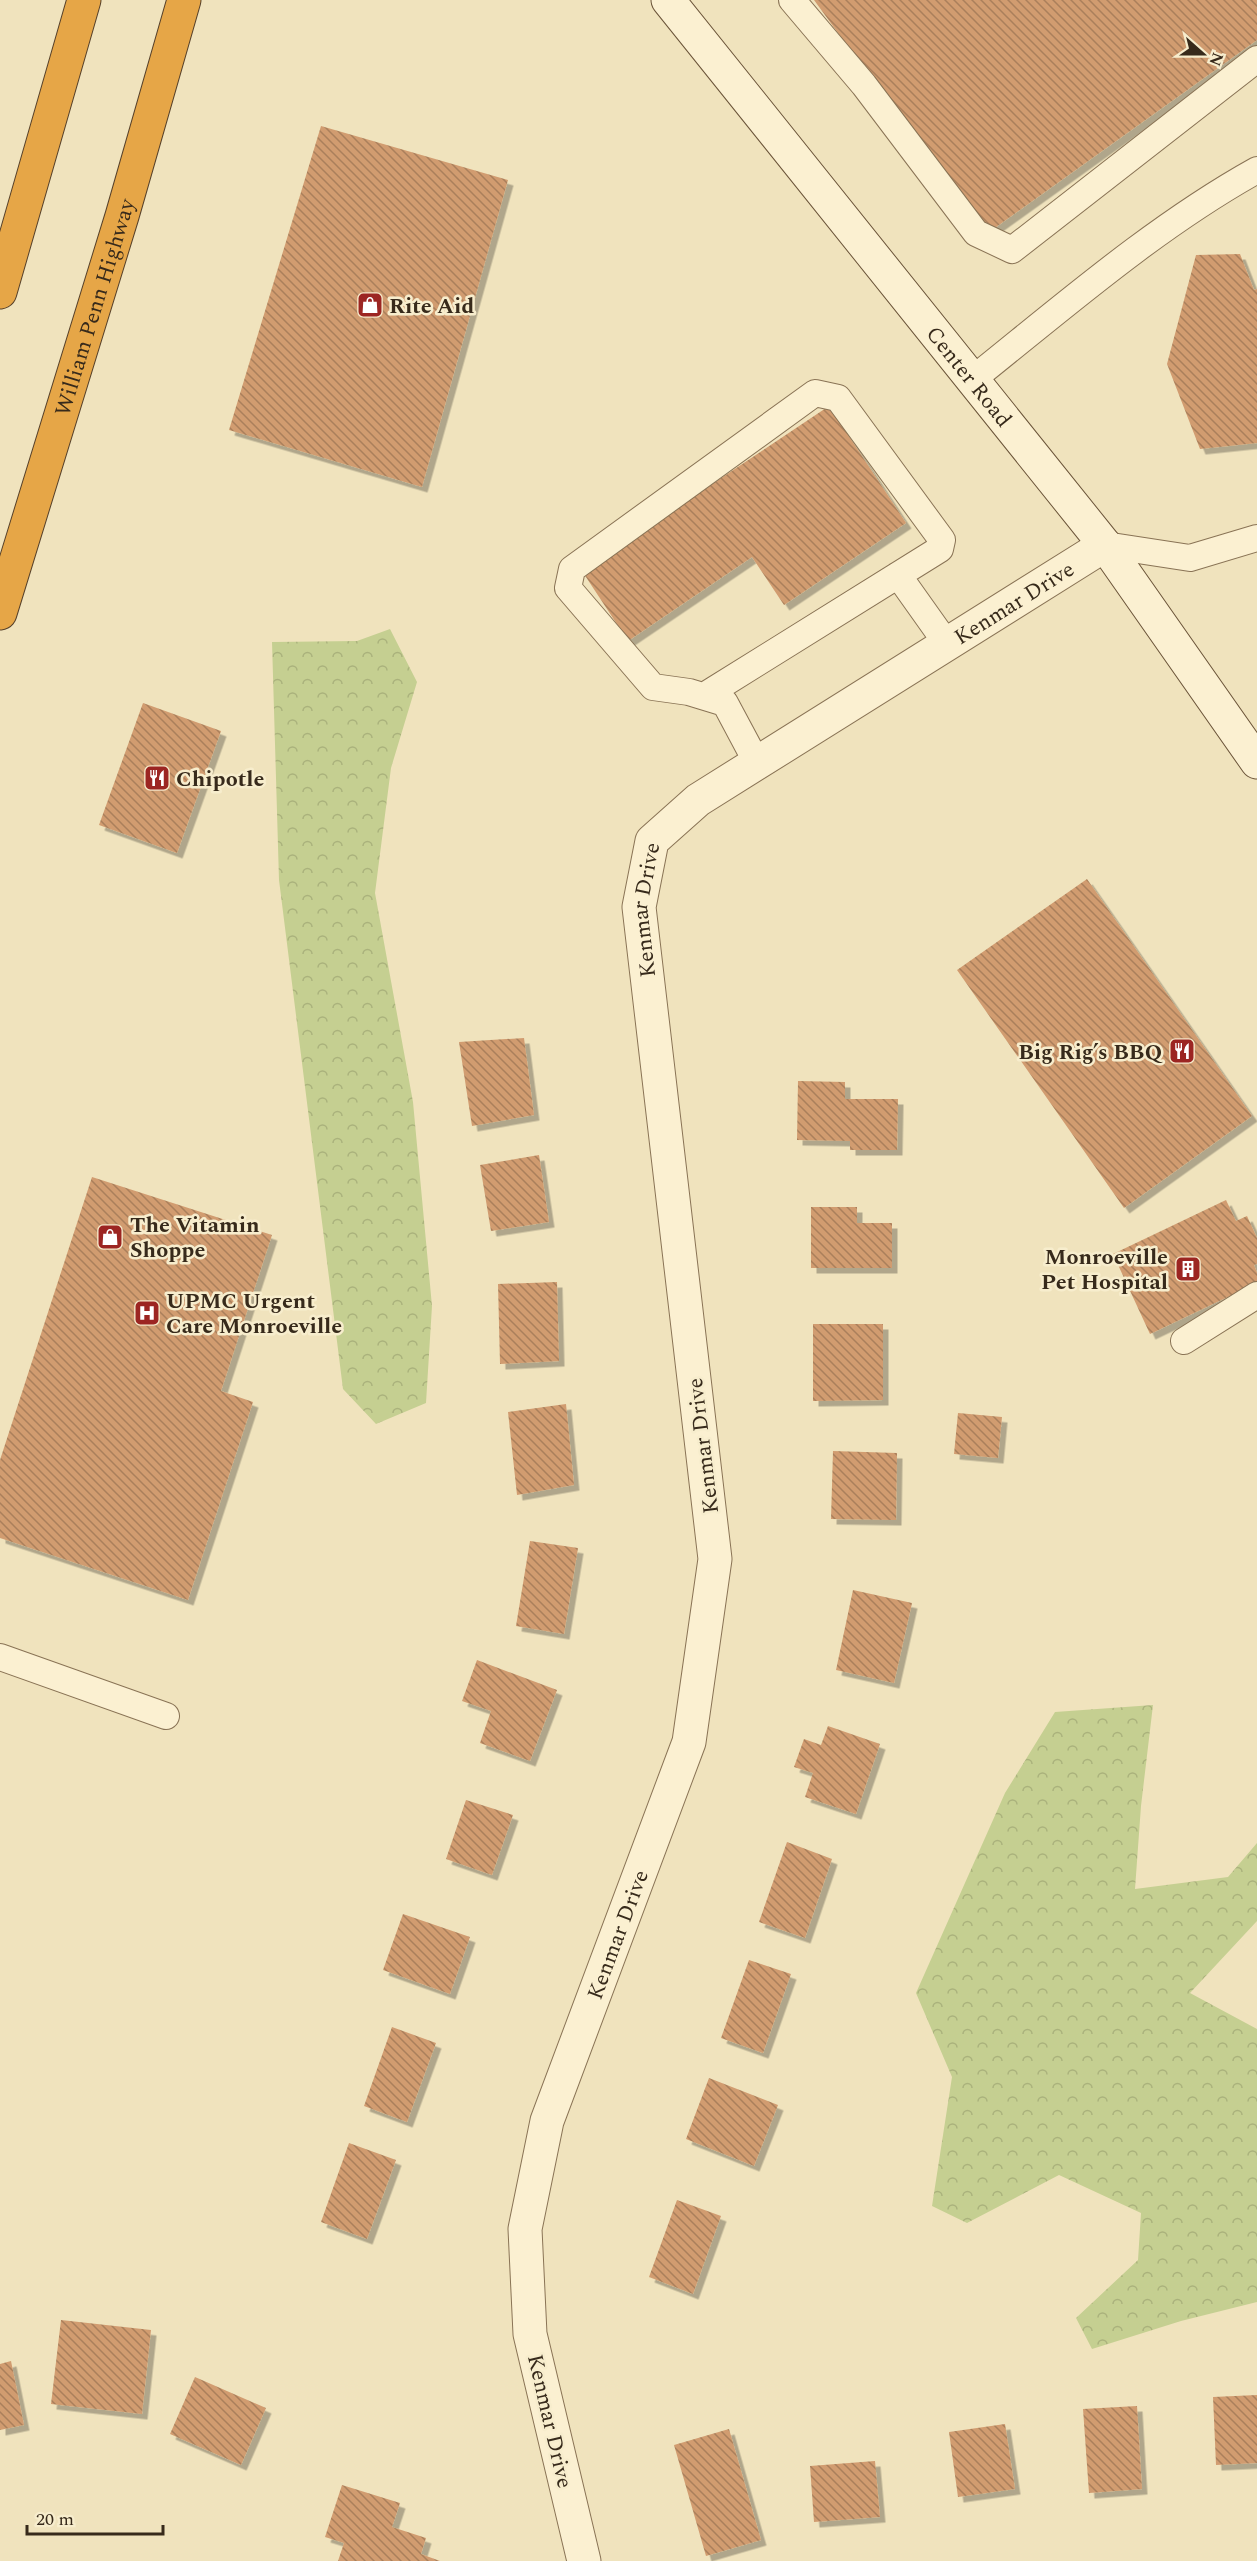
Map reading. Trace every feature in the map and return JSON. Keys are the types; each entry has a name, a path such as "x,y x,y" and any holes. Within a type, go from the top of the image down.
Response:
{"highway":[{"path":"0,292 84,0"},
{"name":"William Penn Highway","path":"0,613 115,238 184,0"}],"street":[{"name":"Center Road","path":"668,0 1105,545 1257,762"},
{"name":"Kenmar Drive","path":"584,2561 530,2334 525,2229 547,2121 689,1742 715,1559 639,907 652,842 698,800 1105,545"}],"lane":[{"path":"792,0 864,85 976,233 1012,250 1257,59"},
{"path":"973,379 1210,196 1257,170"},
{"path":"704,696 940,549 942,540 838,398 815,393 572,569 568,588 652,687 704,696 725,703 757,763"},
{"path":"1105,545 1190,558 1257,538"},
{"path":"898,575 947,644"},
{"path":"1184,1341 1257,1295"},
{"path":"0,1657 166,1716"}],"green space":[{"path":"390,629 417,682 391,768 375,893 413,1102 432,1306 426,1403 376,1424 343,1389 279,880 272,642 357,641"},
{"path":"1153,1705 1141,1806 1135,1889 1228,1877 1257,1843 1257,1921 1190,1993 1257,2029 1257,2302 1181,2321 1092,2349 1076,2318 1138,2260 1141,2213 1059,2175 967,2223 932,2206 952,2077 916,1993 1005,1793 1055,1712"}],"building":[{"path":"814,0 1257,0 1257,40 985,235"},
{"name":"Rite Aid","path":"321,126 508,180 422,487 229,430"},
{"path":"1240,254 1254,290 1257,289 1257,443 1200,449 1167,364 1196,255"},
{"path":"829,406 906,523 784,605 752,557 628,641 582,571"},
{"path":"143,703 221,731 177,853 99,825"},
{"path":"1087,879 1252,1116 1124,1208 957,970"},
{"path":"524,1038 534,1115 472,1126 459,1042"},
{"path":"798,1081 845,1082 845,1099 898,1099 897,1150 850,1150 850,1141 797,1140"},
{"path":"539,1155 549,1222 491,1231 480,1165"},
{"name":"UPMC Urgent Care Monroeville","path":"92,1177 272,1235 221,1391 253,1402 188,1600 0,1538 0,1460"},
{"name":"Monroeville Pet Hospital","path":"1226,1200 1236,1221 1247,1216 1257,1238 1257,1264 1254,1265 1257,1283 1150,1334 1113,1254"},
{"path":"811,1207 857,1207 857,1223 892,1223 892,1268 811,1268"},
{"path":"557,1282 559,1361 500,1364 498,1284"},
{"path":"813,1324 883,1324 883,1400 813,1401"},
{"path":"566,1404 574,1485 517,1495 508,1412"},
{"path":"958,1413 1002,1417 998,1458 954,1454"},
{"path":"833,1451 897,1453 896,1520 831,1519"},
{"path":"530,1541 578,1548 564,1634 516,1626"},
{"path":"853,1590 912,1603 894,1683 836,1670"},
{"path":"477,1660 557,1690 530,1761 480,1743 491,1711 462,1701"},
{"path":"828,1726 880,1744 856,1814 805,1797 813,1773 794,1767 804,1739 821,1745"},
{"path":"466,1800 513,1815 492,1875 446,1859"},
{"path":"787,1842 832,1859 805,1938 759,1922"},
{"path":"403,1914 470,1937 450,1994 383,1970"},
{"path":"749,1960 791,1974 763,2053 721,2038"},
{"path":"392,2027 436,2043 407,2122 364,2106"},
{"path":"709,2078 778,2105 754,2166 686,2139"},
{"path":"349,2143 396,2160 367,2239 321,2222"},
{"path":"677,2200 721,2216 693,2294 649,2277"},
{"path":"61,2320 151,2330 142,2414 51,2404"},
{"path":"11,2361 24,2425 0,2430 0,2364"},
{"path":"195,2377 266,2408 241,2465 170,2434"},
{"path":"1257,2395 1257,2463 1216,2465 1213,2397"},
{"path":"1137,2406 1142,2489 1089,2493 1083,2409"},
{"path":"1005,2424 1015,2489 958,2497 949,2432"},
{"path":"729,2429 761,2540 706,2556 674,2445"},
{"path":"875,2461 880,2517 814,2522 810,2466"},
{"path":"342,2485 400,2503 392,2527 426,2538 421,2554 440,2561 338,2561 344,2543 325,2537"}],"place":[{"name":"Rite Aid","path":"370,305"},
{"name":"Chipotle","path":"157,778"},
{"name":"Big Rig’s BBQ","path":"1182,1051"},
{"name":"The Vitamin Shoppe","path":"110,1237"},
{"name":"Monroeville Pet Hospital","path":"1188,1269"},
{"name":"UPMC Urgent Care Monroeville","path":"147,1313"}]}
